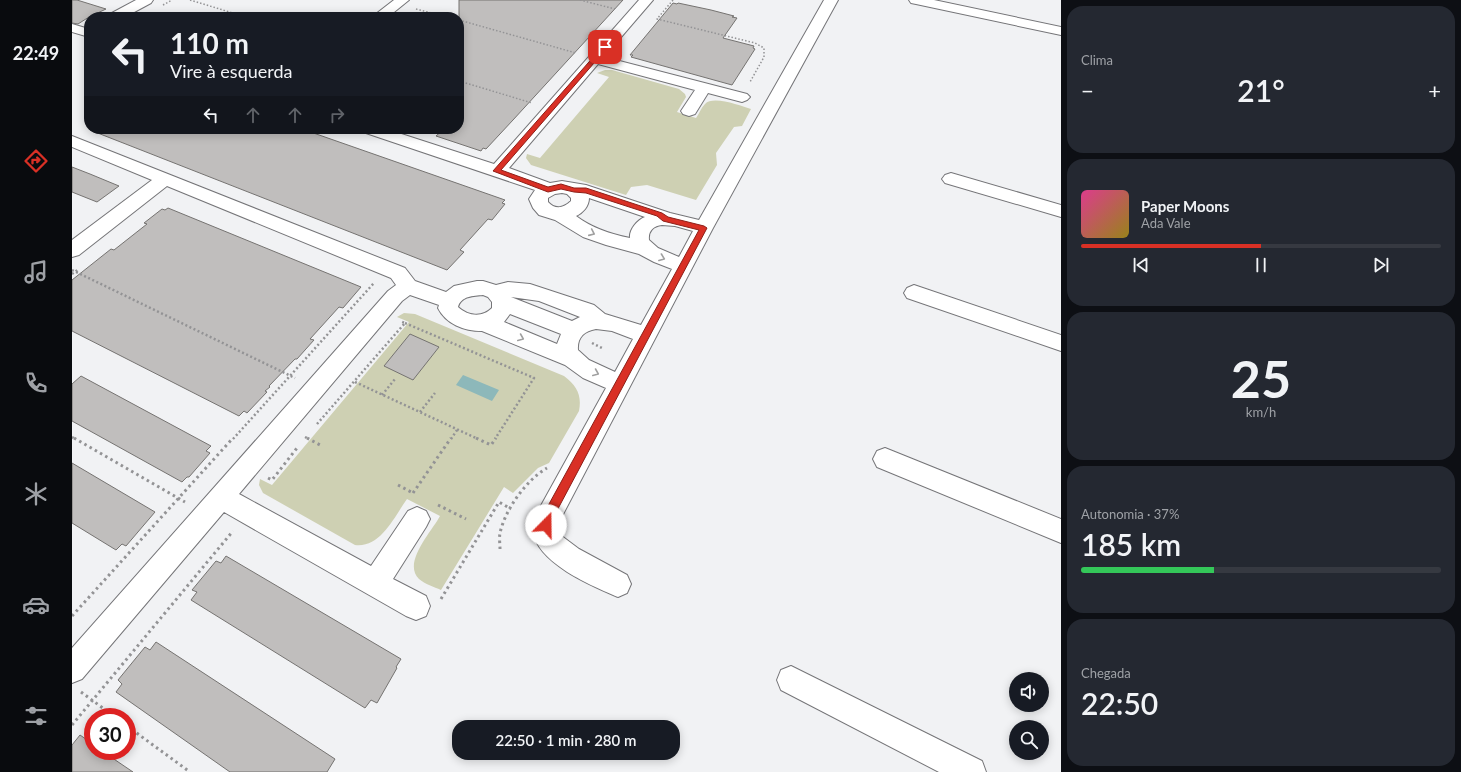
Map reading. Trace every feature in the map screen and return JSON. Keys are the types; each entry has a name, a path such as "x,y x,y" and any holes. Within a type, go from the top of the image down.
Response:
{"street":[{"path":"124,12 146,0"},
{"path":"386,12 402,0"},
{"path":"497,171 646,0"},
{"path":"618,584 557,550 548,539 546,525 547,519 704,228 831,0"},
{"path":"916,0 1061,31"},
{"path":"72,28 84,32"},
{"path":"595,59 742,97"},
{"path":"689,111 704,88"},
{"path":"384,134 548,189"},
{"path":"72,141 398,273 408,286 449,301"},
{"path":"72,250 165,179"},
{"path":"951,179 1061,211"},
{"path":"644,226 577,197 561,186 548,189 540,197 539,202 545,210 558,214 583,229 598,236 644,248"},
{"path":"558,214 572,211 577,197 586,191 659,215 666,219 704,228"},
{"path":"666,219 650,222 644,226 640,231 640,243 650,253 684,266"},
{"path":"75,679 213,506 395,296 408,286"},
{"path":"574,330 500,298 483,288 459,291 449,301 448,308 451,314 469,322 485,323 580,364 620,384"},
{"path":"485,323 499,315 502,310 500,298 506,289 528,291 587,311 608,323 647,335"},
{"path":"914,293 1061,343"},
{"path":"580,364 568,351 567,344 574,330 582,325 608,323"},
{"path":"885,459 1061,531"},
{"path":"213,506 375,583 426,600"},
{"path":"375,583 417,519"},
{"path":"792,680 971,772"}],"path":[{"path":"190,0 230,12"},
{"path":"673,0 658,19 756,43 764,48 764,57 742,97"},
{"path":"464,21 575,53"},
{"path":"464,82 536,104"},
{"path":"72,270 315,388"},
{"path":"72,616 375,283"},
{"path":"355,382 491,445 534,378 398,320"},
{"path":"315,426 405,323"},
{"path":"580,364 608,323"},
{"path":"382,395 395,379"},
{"path":"420,412 435,393"},
{"path":"413,493 457,430"},
{"path":"310,432 304,437 320,445"},
{"path":"72,437 179,499 213,506"},
{"path":"266,477 272,480 300,444"},
{"path":"500,548 500,535 504,520 528,482 540,470 552,466"},
{"path":"499,502 511,509"},
{"path":"72,725 237,526"},
{"path":"426,600 442,597"},
{"path":"75,679 92,701 102,708"},
{"path":"136,733 190,772"}],"green space":[{"path":"605,70 612,70 679,89 685,94 686,97 677,112 696,118 705,104 714,101 727,102 751,109 742,126 734,127 716,153 717,165 696,200 647,185 631,187 626,195 531,165 526,158 527,154 540,158 609,77 597,73"},
{"path":"404,313 415,314 564,376 578,391 580,400 579,411 549,463 538,468 513,493 504,487 441,590 419,579 415,572 414,565 420,547 440,516 407,499 392,522 379,537 364,545 355,545 263,493 259,485 260,479 272,485 409,322 397,317"}],"water":[{"path":"463,375 499,390 492,401 456,385"}],"building":[{"path":"72,0 77,0 106,9 100,12 84,12 84,20 78,24 72,23"},
{"path":"459,0 623,0 486,149 483,148 481,151 436,136 438,134 464,134 464,12 459,12"},
{"path":"673,3 711,10 737,18 723,38 754,46 753,48 755,49 732,85 631,57 633,55 630,55"},
{"path":"100,134 316,134 505,200 502,203 505,204 492,220 488,219 460,250 464,252 447,270"},
{"path":"72,167 119,186 97,202 72,192"},
{"path":"168,208 361,287 343,308 339,307 310,339 314,340 269,386 270,387 265,391 267,392 247,413 244,411 239,416 72,331 72,280 111,249 114,250 147,224 144,223 162,209 165,210"},
{"path":"410,334 439,347 413,380 384,366"},
{"path":"81,376 211,446 206,451 210,453 189,477 182,482 72,421 72,384"},
{"path":"72,463 155,512 126,546 122,544 116,550 72,523"},
{"path":"226,556 401,659 377,703 371,700 365,708 191,600 197,592 192,590 216,561 221,563"},
{"path":"156,642 335,759 327,772 230,772 116,692 122,684 118,680 145,647 150,650"},
{"path":"80,735 84,738 84,760 115,760 133,772 72,772 72,745"}],"route":[{"path":"546,525 547,519 704,228 666,219 659,215 580,189 574,190 561,186 548,189 497,171 605,47"}]}
